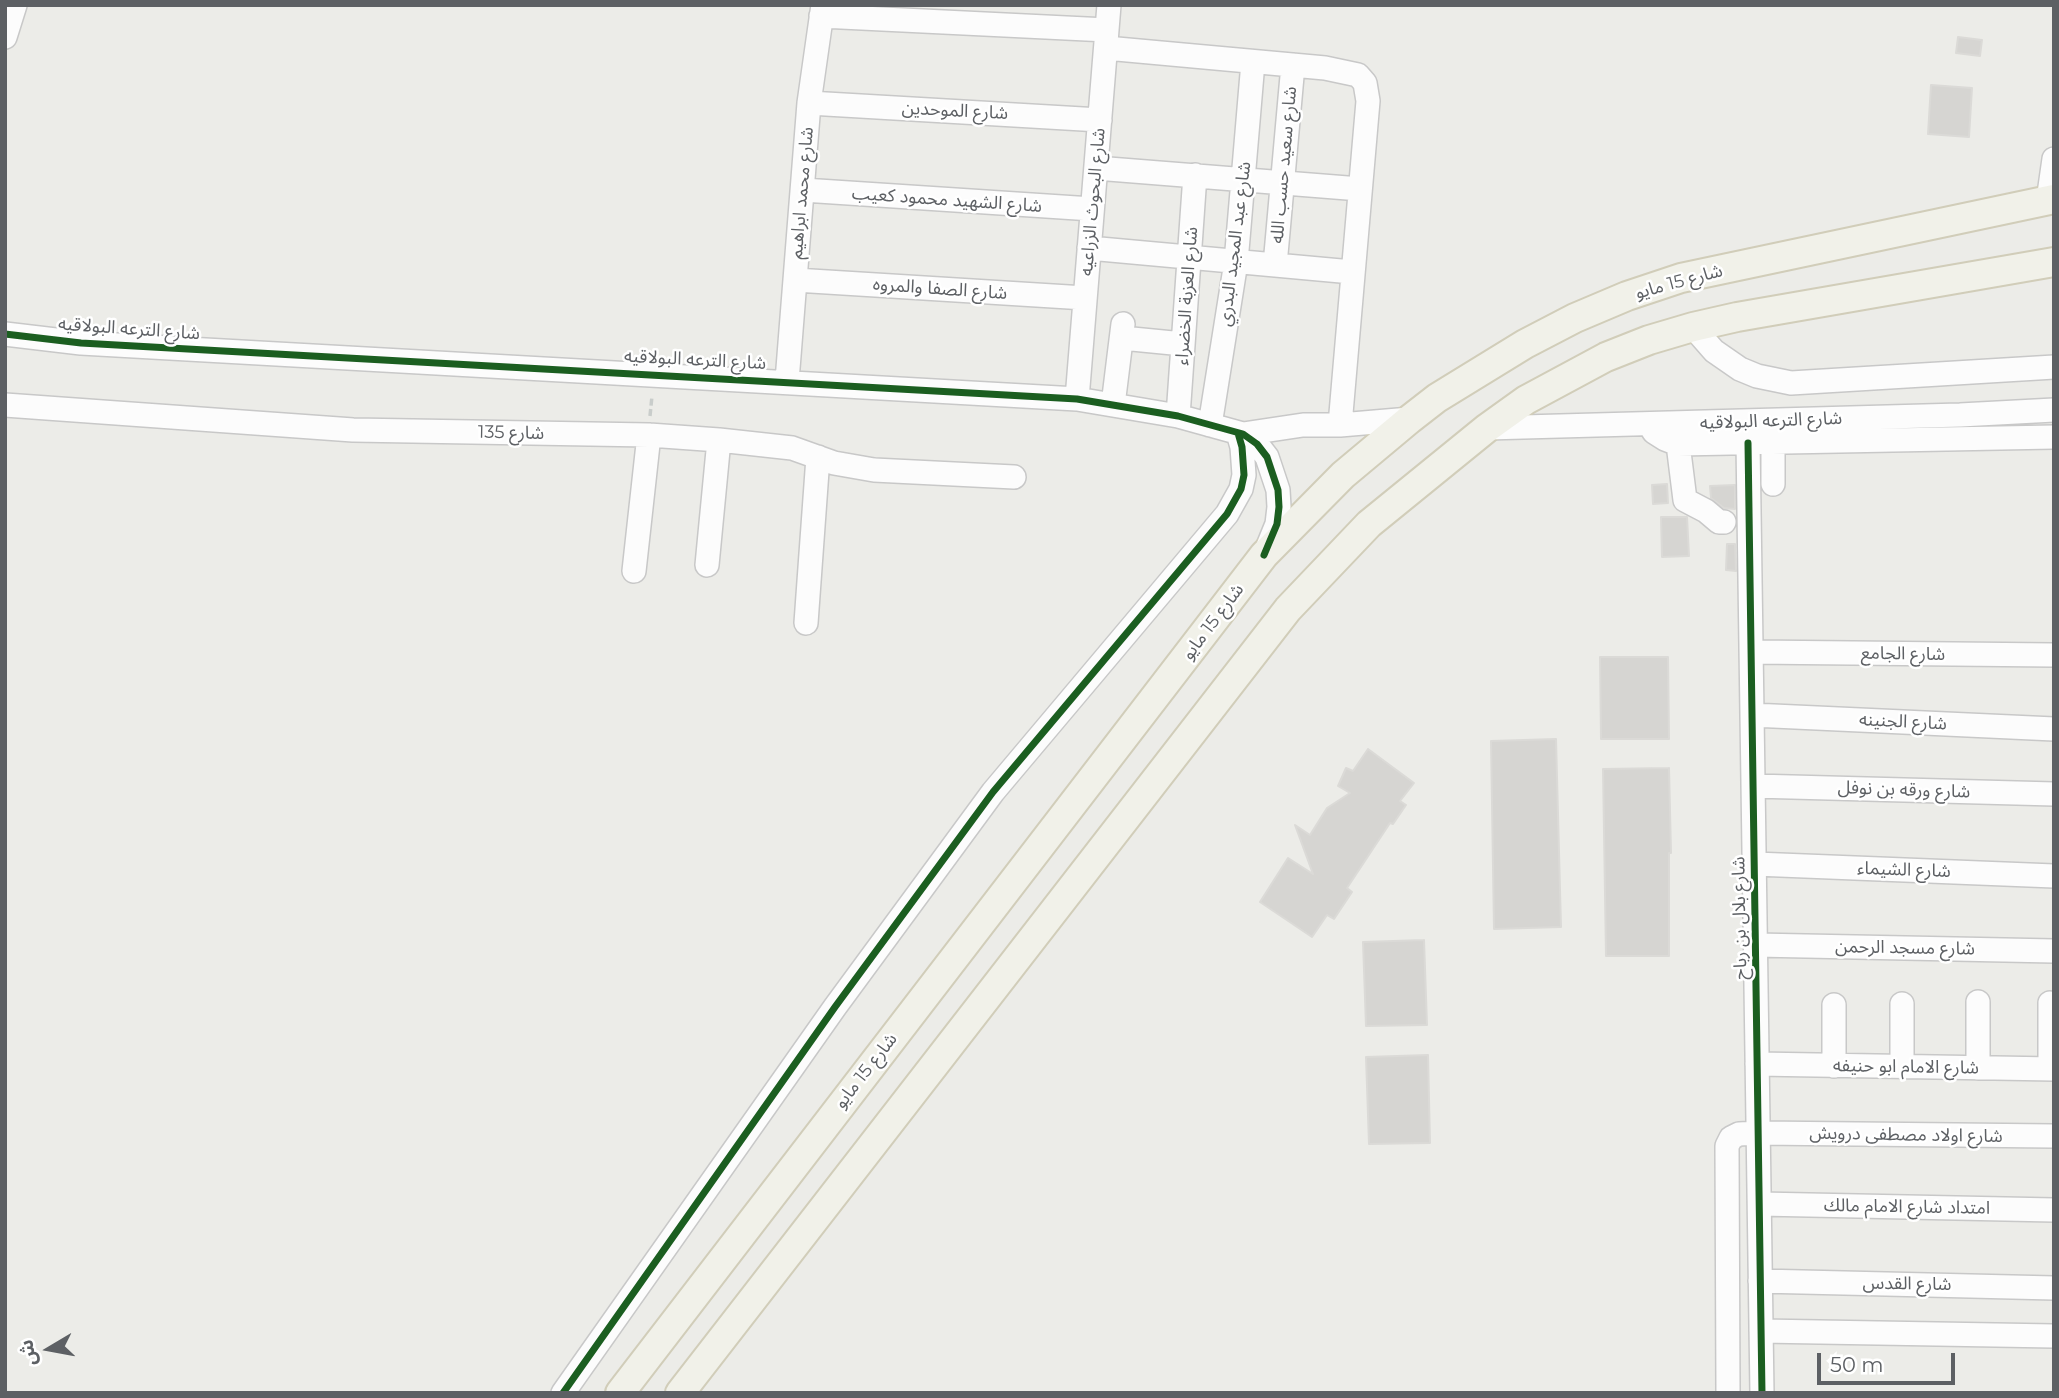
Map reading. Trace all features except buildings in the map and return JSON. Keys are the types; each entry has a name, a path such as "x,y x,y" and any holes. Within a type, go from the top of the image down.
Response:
{"main road":[{"name":"شارع 15 مايو","path":"620,1393 1264,555 1343,475 1410,419 1437,398 1525,344 1575,318 1628,296 1681,278 2051,200"},
{"path":"680,1393 1288,609 1369,524 1487,428 1526,400 1606,357 1692,327 1737,317 2054,262"}],"street":[{"path":"5,37 15,5"},
{"name":"شارع البحوث الزراعيه","path":"1077,399 1109,5"},
{"path":"822,11 979,15 1106,39 1358,75 1365,83 1368,101 1340,425"},
{"name":"شارع محمد ابراهيم","path":"787,381 809,103 822,11"},
{"name":"شارع عبد المجيد البدري","path":"1210,425 1236,262 1253,62"},
{"name":"شارع سعيد حسب الله","path":"1275,265 1293,65"},
{"name":"شارع الموحدين","path":"809,103 1100,120"},
{"path":"2051,200 2054,159"},
{"path":"1096,168 1360,189"},
{"name":"شارع العزبة الخضراء","path":"1178,416 1195,175"},
{"name":"شارع الشهيد محمود كعيب","path":"803,190 1093,209"},
{"path":"1089,248 1352,272"},
{"name":"شارع الصفا والمروه","path":"795,280 1085,298"},
{"path":"1692,327 1714,351 1740,369 1757,376 1791,383 2054,367"},
{"path":"1114,405 1122,331 1183,344"},
{"name":"شارع الترعه البولاقيه","path":"5,334 81,343 1077,399 1178,416 1241,433 1257,444 1267,457 1278,489 1277,524 1264,555"},
{"name":"شارع 135","path":"5,405 353,430 649,435 792,448 844,465 874,470 1014,477"},
{"name":"شارع الترعه البولاقيه","path":"1487,428 2054,410"},
{"name":"شارع الترعه البولاقيه","path":"1241,433 1303,425 1410,419"},
{"path":"1648,424 1654,432 1678,444 2054,437"},
{"path":"563,1393 835,1007 993,792 1227,514 1241,489 1244,475 1241,433"},
{"path":"634,571 649,435"},
{"path":"707,565 719,440"},
{"path":"1773,442 1773,484"},
{"name":"شارع بلال بن رباح","path":"1748,443 1762,1393"},
{"path":"1678,444 1685,500 1706,510 1718,522 1724,522"},
{"path":"806,623 818,457"},
{"name":"شارع الجامع","path":"1752,652 2054,655"},
{"name":"شارع الجنينه","path":"1752,715 2054,729"},
{"name":"شارع ورقه بن نوفل","path":"1754,786 2054,794"},
{"name":"شارع الشيماء","path":"1755,864 2054,876"},
{"name":"شارع مسجد الرحمن","path":"1756,946 2054,951"},
{"path":"1978,1002 1978,1068"},
{"path":"2050,1003 2052,1069"},
{"path":"1902,1004 1902,1067"},
{"path":"1834,1005 1834,1066"},
{"name":"شارع الامام ابو حنيفه","path":"1757,1064 2052,1069"},
{"path":"1728,1393 1727,1146 1735,1135 1758,1133"},
{"name":"شارع اولاد مصطفى درويش","path":"1758,1133 2054,1136"},
{"name":"امتداد شارع الامام مالك","path":"1760,1204 2054,1210"},
{"name":"شارع القدس","path":"1760,1281 2054,1288"},
{"path":"1761,1331 2054,1336"}],"path":[{"path":"649,435 654,374"}],"cycle path":[{"path":"5,334 81,343 1077,399 1178,416 1243,434 1257,444 1267,457 1278,490 1279,507 1277,524 1264,555"},
{"path":"563,1393 835,1007 993,792 1227,514 1241,489 1244,475 1238,433"},
{"path":"1748,443 1762,1393"}]}
